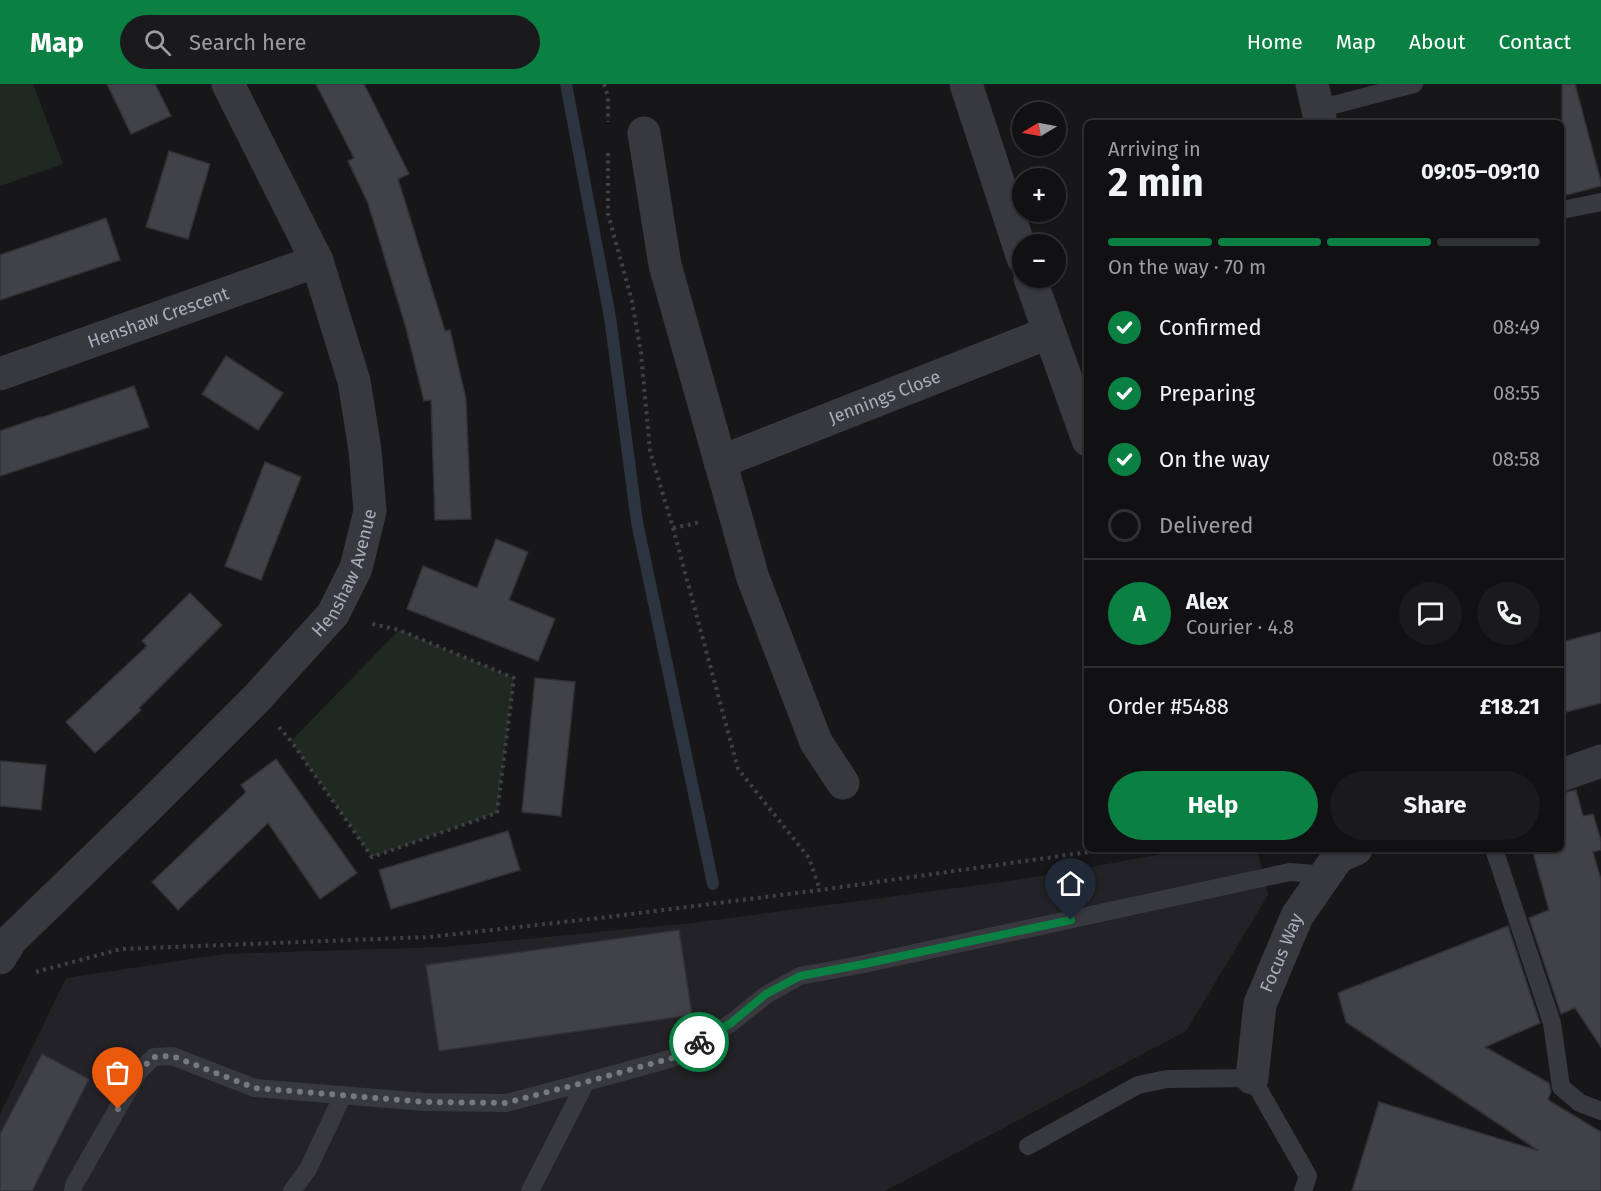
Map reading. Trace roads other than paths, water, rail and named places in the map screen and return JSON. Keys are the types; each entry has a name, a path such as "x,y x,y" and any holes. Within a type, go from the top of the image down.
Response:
{"street":[{"name":"Henshaw Avenue","path":"4,942 155,800 256,699 333,614 356,568 370,511 365,450 354,381 317,261 228,84"},
{"path":"966,84 1015,234"},
{"path":"644,133 665,265 753,578 816,742 843,783"},
{"name":"Henshaw Crescent","path":"0,374 317,261"},
{"path":"1032,288 1084,429"},
{"name":"Jennings Close","path":"720,462 1048,333"},
{"path":"1564,774 1601,761"},
{"name":"Focus Way","path":"1252,1078 1260,1004 1297,916 1338,857 1349,852"}],"lane":[{"path":"1317,105 1414,84"},
{"path":"1564,210 1601,202"},
{"path":"1495,852 1552,1023 1561,1087 1580,1103 1601,1111"},
{"path":"74,1191 74,1185 139,1071 154,1057 172,1056 255,1088 425,1102 506,1103 672,1058 731,1023 766,994 800,976 1290,872 1326,875"},
{"path":"1028,1146 1138,1085 1167,1079 1252,1078 1308,1176 1303,1191"},
{"path":"530,1191 586,1082"},
{"path":"292,1191 308,1169 343,1095"}],"waterway":[{"path":"566,84 610,317 637,522 713,884"}]}
